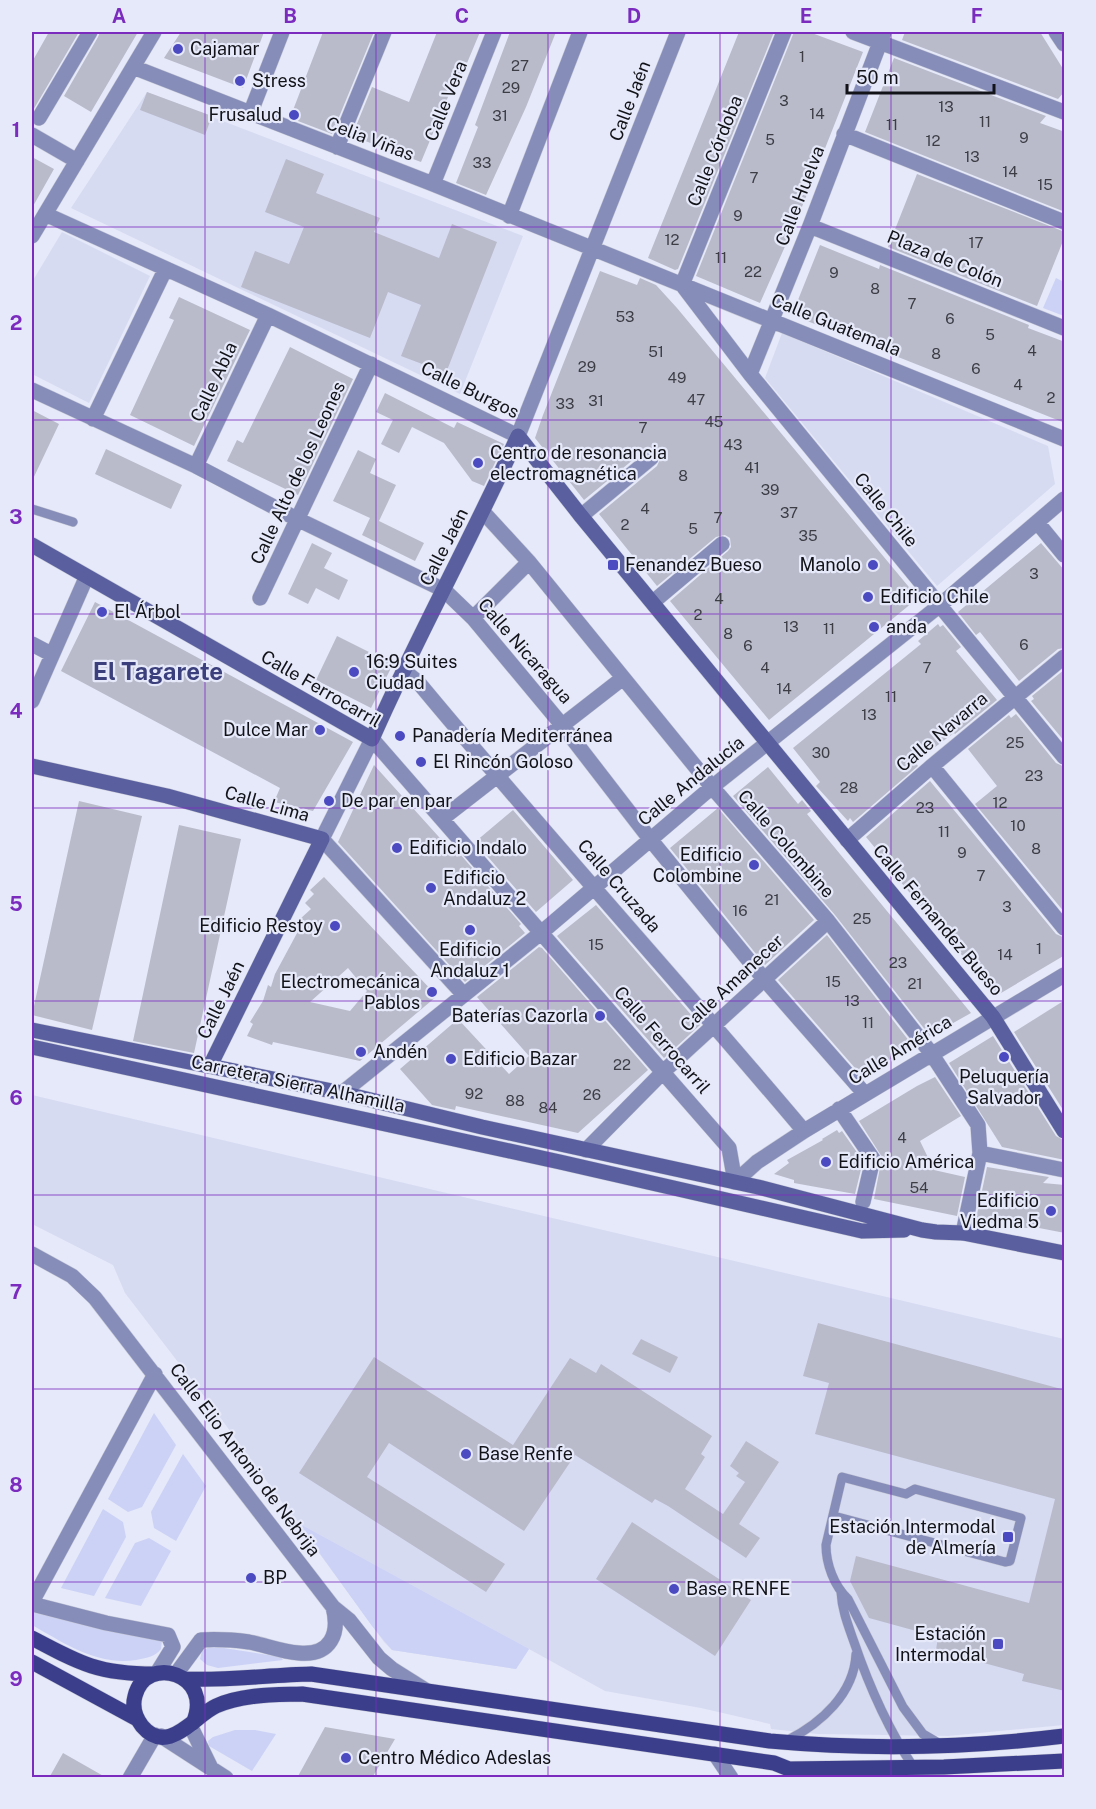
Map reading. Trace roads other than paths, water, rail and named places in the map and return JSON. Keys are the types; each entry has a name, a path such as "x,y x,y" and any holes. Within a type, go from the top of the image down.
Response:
{"main road":[{"name":"Calle Jaén","path":"372,739 402,670 484,513 518,436"},
{"name":"Calle Burgos","path":"518,436 581,516 768,742"},
{"name":"Calle Ferrocarril","path":"32,545 86,578 372,739"},
{"name":"Calle Fernandez Bueso","path":"768,742 993,1017 1065,1131"},
{"name":"Calle Lima","path":"32,766 167,796 322,839"},
{"name":"Calle Jaén","path":"210,1066 322,839"},
{"name":"Carretera Sierra Alhamilla","path":"32,1030 342,1093 735,1182 922,1230 963,1233 1065,1253"},
{"name":"Carretera Sierra Alhamilla","path":"32,1047 862,1231 922,1230"},
{"name":"Carretera Sierra Alhamilla","path":"98,1061 123,1058 196,1071 210,1066"},
{"name":"Carretera Sierra Alhamilla","path":"368,1099 400,1117 467,1134 490,1147"},
{"name":"Carretera Sierra Alhamilla","path":"616,1176 650,1175 713,1185 727,1185 735,1182"},
{"path":"32,1638 73,1661 99,1670 210,1680 311,1674 784,1742 843,1747 900,1747 1065,1736"},
{"path":"32,1663 137,1719"},
{"path":"156,1674 143,1682 136,1693 134,1706 137,1719 144,1729 158,1735 174,1736 183,1732 216,1706 250,1696 302,1694 774,1762 789,1769 914,1768 1065,1761"},
{"path":"180,1676 192,1686 196,1694 197,1714 192,1724"}],"street":[{"path":"39,118 90,32"},
{"path":"32,236 154,32"},
{"path":"250,114 282,32"},
{"path":"337,147 384,32"},
{"name":"Calle Vera","path":"433,184 494,32"},
{"path":"509,216 580,32"},
{"name":"Calle Jaén","path":"518,436 678,32"},
{"name":"Calle Córdoba","path":"682,285 784,32"},
{"path":"853,32 882,37 1065,112"},
{"path":"1056,32 1065,45"},
{"name":"Calle Huelva","path":"750,374 810,226 882,37"},
{"name":"Celia Viñas","path":"133,67 433,184 592,250"},
{"path":"844,134 1065,222"},
{"path":"32,135 77,161"},
{"name":"Calle Burgos","path":"45,214 268,315 518,436"},
{"name":"Plaza de Colón","path":"810,226 1065,328"},
{"name":"Calle Guatemala","path":"592,250 1065,439"},
{"path":"93,419 165,270"},
{"name":"Calle Chile","path":"682,285 750,374 1065,757"},
{"name":"Calle Abla","path":"196,466 268,315"},
{"name":"Calle Alto de los Leones","path":"260,598 371,364"},
{"name":"Calle Nicaragua","path":"32,390 196,466 297,519 444,590 473,618 562,725 764,979 864,1093"},
{"path":"581,516 651,458"},
{"name":"Calle Andalucía","path":"342,1093 542,932 712,787 939,606 1065,499"},
{"name":"Calle Colombine","path":"484,513 529,562 712,787 828,921 931,1053 978,1125 981,1153 963,1233"},
{"path":"1037,522 1065,555"},
{"path":"653,602 722,544"},
{"path":"473,618 529,562"},
{"path":"32,701 86,578"},
{"path":"32,644 51,654"},
{"name":"Calle Navarra","path":"847,840 932,765 1065,657"},
{"name":"Calle Cruzada","path":"402,670 418,682 496,777 595,887 804,1131"},
{"path":"443,818 623,678"},
{"name":"Calle Jaén","path":"322,839 372,739"},
{"name":"Calle Ferrocarril","path":"372,739 729,1148 735,1182"},
{"path":"932,765 1065,928"},
{"name":"Calle Lima","path":"322,839 464,995"},
{"name":"Calle Amanecer","path":"586,1150 664,1071 828,921"},
{"name":"Calle América","path":"735,1182 757,1162 864,1093 1065,975"},
{"path":"839,1109 873,1159 863,1202"},
{"path":"981,1153 1065,1170"},
{"name":"Calle Elio Antonio de Nebrija","path":"32,1254 72,1276 95,1298 333,1607 349,1620 379,1658 400,1675 427,1691"},
{"path":"155,1374 32,1603 106,1623 168,1635 172,1647 156,1674"},
{"path":"180,1676 201,1640 250,1642 297,1653 322,1649 335,1633 333,1607"},
{"path":"297,1653 295,1659 297,1663 311,1674"},
{"path":"192,1724 211,1768"},
{"path":"130,1778 158,1735 226,1778"},
{"path":"715,1754 731,1778"},
{"path":"1042,1761 1065,1769"},
{"path":"789,1769 808,1778"}],"lane":[{"path":"32,509 73,522"},
{"path":"834,1516 1005,1562 1010,1561 1021,1518 915,1489 906,1494 843,1476 826,1545 826,1554 833,1578 848,1599 903,1707 923,1734 942,1745"},
{"path":"841,1592 844,1613 866,1678 900,1747 914,1768"},
{"path":"784,1742 806,1731 842,1697 853,1674 856,1649"},
{"path":"965,1778 976,1765"}],"place":[{"name":"Cajamar","path":"178,49"},
{"name":"Stress","path":"240,81"},
{"name":"Frusalud","path":"294,115"},
{"name":"Centro de resonancia electromagnética","path":"478,463"},
{"name":"Fenandez Bueso","path":"613,565"},
{"name":"Manolo","path":"873,565"},
{"name":"Edificio Chile","path":"868,597"},
{"name":"El Árbol","path":"102,612"},
{"name":"anda","path":"874,627"},
{"name":"16:9 Suites Ciudad","path":"354,672"},
{"name":"Dulce Mar","path":"320,730"},
{"name":"Panadería Mediterránea","path":"400,736"},
{"name":"El Rincón Goloso","path":"421,762"},
{"name":"De par en par","path":"329,801"},
{"name":"Edificio Indalo","path":"397,848"},
{"name":"Edificio Colombine","path":"754,865"},
{"name":"Edificio Andaluz 2","path":"431,888"},
{"name":"Edificio Restoy","path":"335,926"},
{"name":"Edificio Andaluz 1","path":"470,930"},
{"name":"Electromecánica Pablos","path":"432,992"},
{"name":"Baterías Cazorla","path":"600,1016"},
{"name":"Andén","path":"361,1052"},
{"name":"Peluquería Salvador","path":"1004,1057"},
{"name":"Edificio Bazar","path":"451,1059"},
{"name":"Edificio América","path":"826,1162"},
{"name":"Edificio Viedma 5","path":"1051,1211"},
{"name":"Base Renfe","path":"466,1454"},
{"name":"Estación Intermodal de Almería","path":"1008,1537"},
{"name":"BP","path":"251,1578"},
{"name":"Base RENFE","path":"674,1589"},
{"name":"Estación Intermodal","path":"998,1644"},
{"name":"Centro Médico Adeslas","path":"346,1758"}],"district":[{"name":"El Tagarete","path":"158,672"}]}
